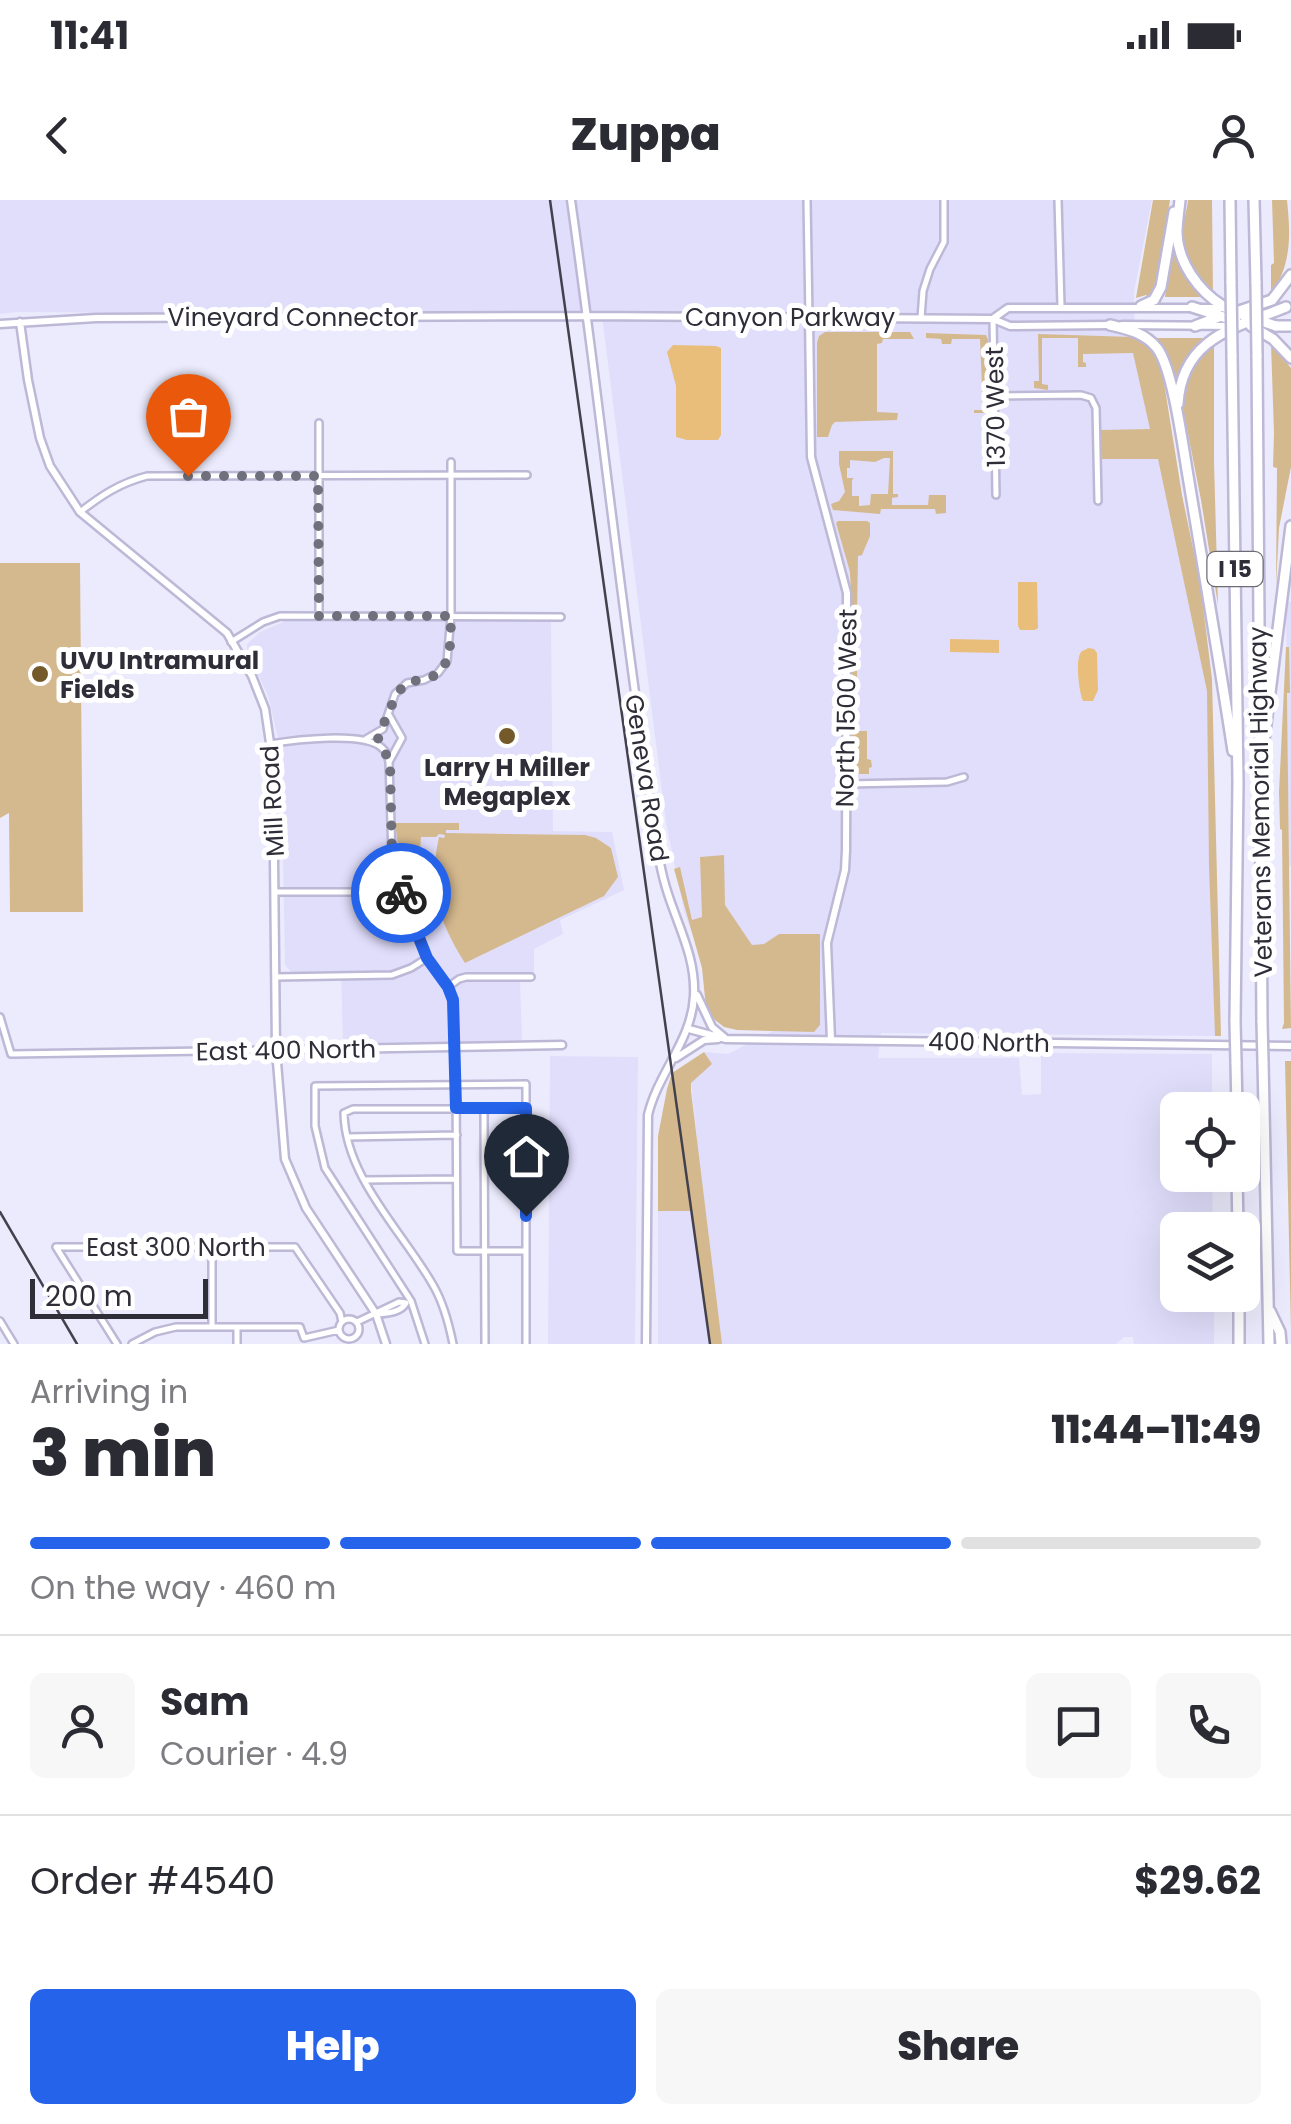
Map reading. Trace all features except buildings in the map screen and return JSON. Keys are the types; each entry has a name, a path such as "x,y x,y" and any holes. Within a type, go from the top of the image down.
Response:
{"highway":[{"path":"1142,306 1154,300 1161,287 1178,200"},
{"path":"1178,200 1177,234 1182,257 1196,281 1228,312 1272,339 1291,358"},
{"name":"Veterans Memorial Highway","path":"1230,200 1238,783 1236,1092"},
{"name":"Veterans Memorial Highway","path":"1254,200 1269,1344"},
{"path":"1196,326 1272,300 1291,275"},
{"path":"1192,307 1228,312 1247,324 1291,326"},
{"path":"1182,440 1178,396 1188,365 1201,347 1225,331 1288,307"},
{"path":"1110,325 1145,337 1159,351 1168,373 1238,783"},
{"path":"1260,772 1291,526"},
{"path":"1269,1308 1280,1332 1280,1344"},
{"path":"1239,1312 1240,1344"}],"main road":[{"name":"Geneva Road","path":"571,200 630,668 658,852 692,962 694,991 688,1029 654,1093 648,1116 646,1344"},
{"name":"Canyon Parkway","path":"993,319 1008,308 1192,307"},
{"path":"1250,308 1288,307"},
{"name":"Canyon Parkway","path":"587,316 993,319 1010,326 1247,324"},
{"name":"Vineyard Connector","path":"0,324 114,318 587,316"},
{"name":"North 1500 West","path":"809,318 811,457 847,593 844,870 827,943 831,1040"},
{"name":"Mill Road","path":"20,322 40,438 50,466 80,512 226,633 252,676 265,708 273,763 276,1050 285,1159 306,1208 376,1314 386,1344"},
{"path":"694,991 712,1027 726,1039"},
{"name":"400 North","path":"688,1029 726,1039 1291,1046"},
{"path":"671,1062 704,1040 726,1039"},
{"name":"East 400 North","path":"276,1050 562,1045"}],"street":[{"path":"807,200 809,318"},
{"path":"921,318 926,280 944,242 944,200"},
{"path":"1058,200 1060,306"},
{"name":"1370 West","path":"993,319 996,495"},
{"path":"994,396 1092,398 1096,408 1098,501"},
{"path":"319,423 319,616"},
{"path":"188,455 188,476"},
{"path":"451,462 451,616 446,665 428,678 406,683 395,694 378,739 390,762 392,856 398,884 427,958 453,1000 457,1252 526,1251"},
{"path":"80,512 106,492 147,476 527,475"},
{"path":"232,642 262,622 280,616 561,617"},
{"path":"389,715 400,734 400,746 390,762"},
{"path":"363,740 395,728"},
{"path":"270,744 305,739 363,740 390,751 400,746"},
{"path":"846,784 948,782 964,777"},
{"path":"275,892 365,892 398,884"},
{"path":"276,977 392,975 427,958"},
{"path":"448,987 466,977 531,977"},
{"name":"East 400 North","path":"0,1018 10,1054 276,1050"},
{"path":"425,1344 411,1301 325,1168 315,1126 315,1086 526,1084 526,1344"},
{"path":"484,1108 485,1344"},
{"path":"453,1344 435,1288 353,1161 344,1114 352,1109 526,1108"},
{"path":"348,1137 456,1135"},
{"path":"364,1180 456,1179"},
{"path":"212,1246 212,1327"},
{"name":"East 300 North","path":"117,1344 56,1247 295,1247 340,1313 342,1322"},
{"path":"339,1330 348,1319 357,1322 399,1302 406,1303 404,1308 376,1314"},
{"path":"0,1320 14,1344"},
{"path":"339,1330 345,1338 352,1339 359,1332 357,1322"},
{"path":"236,1326 237,1344"},
{"path":"132,1344 176,1327 300,1327 304,1341 339,1330"}],"shaded area":[{"path":"0,200 1152,200 1134,292 1135,348 1211,689 1215,1036 881,1033 878,1058 1019,1058 1022,1095 1041,1094 1041,1053 1212,1054 1212,1092 1160,1092 1160,1192 1212,1192 1213,1212 1160,1212 1160,1312 1214,1312 1214,1344 1134,1344 1133,1337 1124,1337 1116,1344 658,1344 658,1211 691,1211 697,1139 691,1083 711,1064 704,1052 728,1054 792,1021 701,959 684,911 666,823 602,316 0,314"},
{"path":"1153,200 1170,200 1156,287 1148,297 1136,298"},
{"path":"1188,200 1212,200 1213,294 1196,273 1185,248 1182,230"},
{"path":"1272,200 1287,200 1289,239 1286,262 1271,295 1274,263"},
{"path":"1172,246 1182,272 1202,297 1165,297"},
{"path":"825,332 910,332 914,339 883,339 877,344 877,412 898,413 897,420 835,422 828,437 817,437 817,343"},
{"path":"926,333 986,335 989,413 974,413 983,410 980,339 952,339 951,344 942,344 941,339 926,338"},
{"path":"1038,334 1133,337 1150,346 1161,364 1200,582 1212,679 1221,1036 1215,1036 1207,691 1158,459 1101,459 1101,430 1150,429 1133,353 1083,354 1086,367 1078,367 1078,338 1042,338 1042,384 1048,385 1048,390 1034,388 1034,381 1039,381"},
{"path":"1149,338 1203,338 1185,361 1173,389"},
{"path":"1214,342 1218,605 1183,408 1189,375"},
{"path":"1271,344 1291,368 1291,467 1279,528 1276,587 1277,468 1273,467"},
{"path":"673,345 721,348 718,440 676,437 676,386 667,352"},
{"path":"839,451 893,451 893,494 898,497 892,498 892,505 928,505 929,495 946,495 946,513 936,514 935,509 881,509 880,514 833,510 831,504 845,492","holes":["890,458 888,494 871,494 870,505 859,506 859,496 852,496 854,478 847,478 850,460 875,462"]},
{"path":"838,521 870,523 870,536 858,556 857,614 863,616 852,615 850,572"},
{"name":"UVU Intramural Fields","path":"0,563 80,563 83,912 10,912 9,813 0,818"},
{"path":"1018,582 1037,582 1035,630 1020,630 1018,626"},
{"path":"1286,602 1291,602 1291,866 1289,866"},
{"path":"551,620 553,831 612,832 624,890 560,920 563,934 534,949 534,980 520,981 522,1042 343,1043 341,972 291,972 285,965 281,751 268,696 247,644 260,632 285,621"},
{"path":"950,639 999,640 999,653 950,652"},
{"path":"1286,647 1290,693 1291,1028 1282,1029 1279,792"},
{"path":"1088,648 1097,653 1098,690 1093,701 1083,701 1078,662 1081,652"},
{"path":"855,666 857,731 867,731 867,759 872,767 869,774 857,774 852,769"},
{"path":"395,823 459,823 459,830 446,833 585,835 611,848 618,877 604,896 465,963 442,917 435,888 439,837 445,835 421,837 420,851 399,853"},
{"path":"724,855 725,905 752,945 764,944 779,934 820,934 820,1025 814,1032 737,1030 724,1027 706,1008 702,968 674,869 680,867 692,920 702,917 700,857"},
{"path":"704,1052 712,1064 691,1083 691,1091 722,1344 710,1344 692,1211 658,1211 658,1136 667,1089 672,1073"},
{"path":"550,1056 638,1057 635,1344 548,1344"},
{"path":"1285,1061 1291,1061 1291,1330"}],"railway":[{"path":"550,200 710,1344"},
{"path":"0,1212 77,1344"}],"way so far":[{"path":"188,476 318,476 319,616 451,616 446,665 428,678 406,683 395,694 378,739 390,762 392,856 401,893"}],"place":[{"name":"UVU Intramural Fields","path":"40,674"},
{"name":"Larry H Miller Megaplex","path":"507,736"}],"route":[{"path":"401,893 427,958 453,1000 456,1108 526,1108 526,1216"}]}
